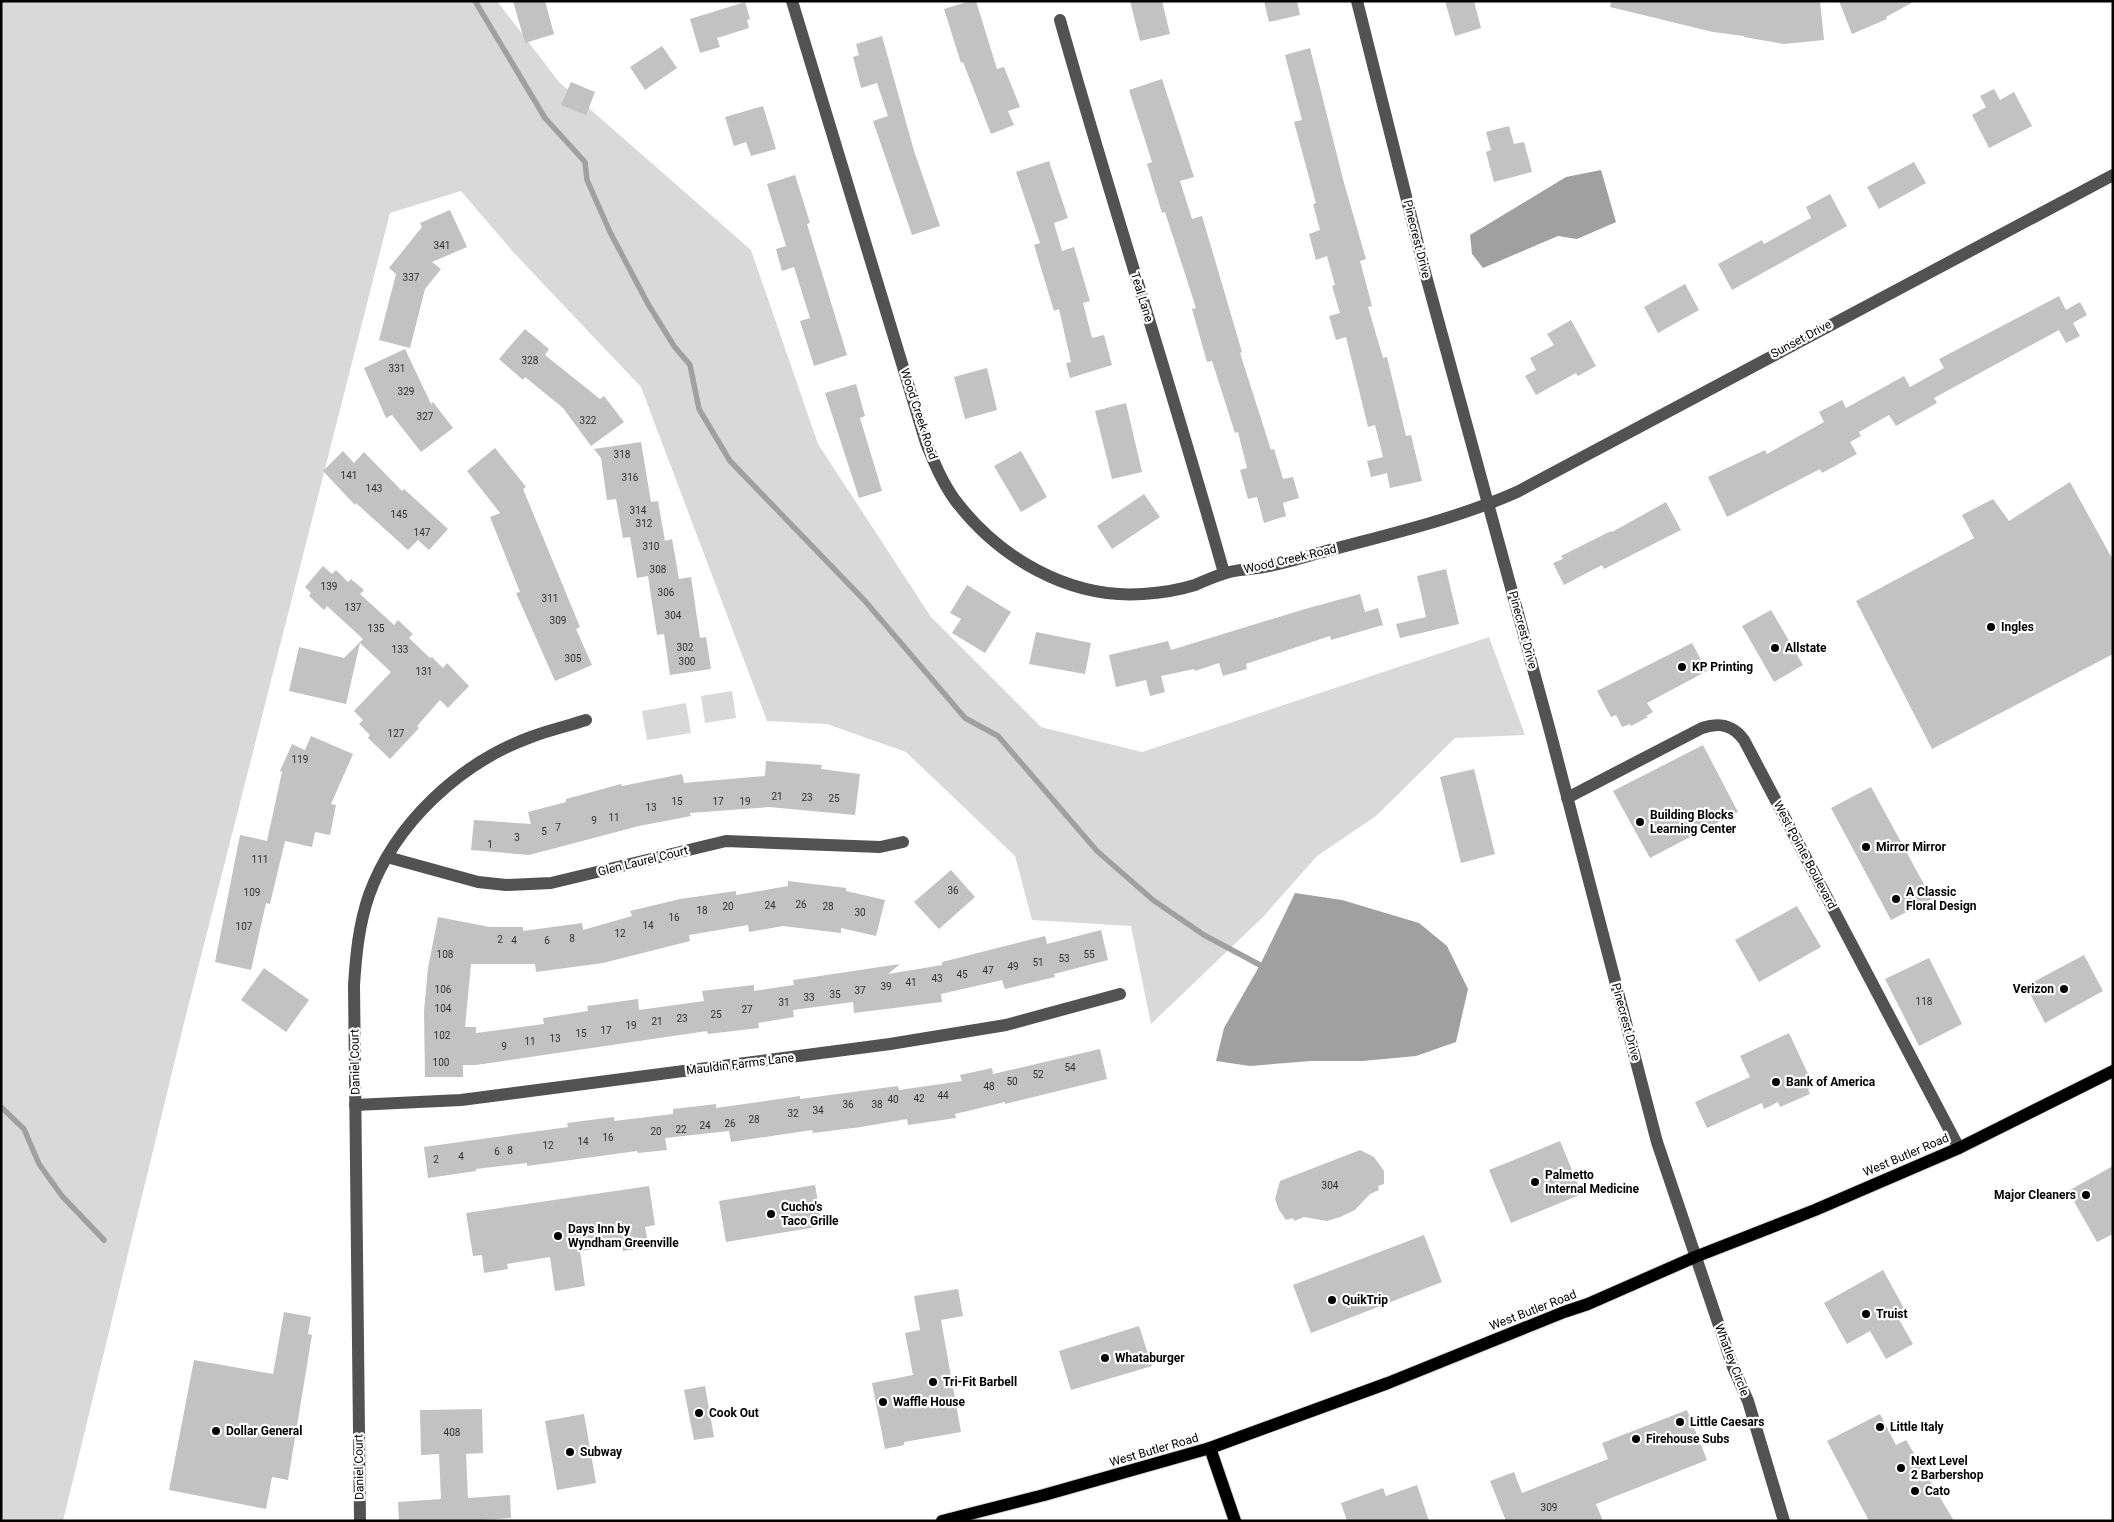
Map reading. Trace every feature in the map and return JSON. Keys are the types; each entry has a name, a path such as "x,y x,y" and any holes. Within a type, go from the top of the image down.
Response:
{"main road":[{"name":"West Butler Road","path":"942,1521 1044,1496 1210,1448 1388,1382 1588,1304 1694,1257 1814,1210 1959,1148 2113,1071"},
{"path":"1210,1448 1234,1521"}],"street":[{"name":"Wood Creek Road","path":"792,1 926,442 938,470 955,499 978,527 1008,553 1043,574 1078,587 1111,593 1145,594 1181,589 1224,573 1266,567 1441,520 1490,504"},
{"name":"Pinecrest Drive","path":"1356,1 1424,266 1490,504 1657,1142 1694,1257"},
{"name":"Teal Lane","path":"1060,20 1092,134 1193,463 1224,573"},
{"name":"Sunset Drive","path":"1490,504 1517,492 2113,175"},
{"name":"Daniel Court","path":"360,1521 354,985 356,949 369,896 387,856 414,819 442,791 470,768 531,736 586,720"},
{"name":"West Pointe Boulevard","path":"1568,798 1702,728 1721,724 1738,732 1753,757 1959,1148"},
{"name":"Glen Laurel Court","path":"387,856 478,882 515,884 551,883 726,841 880,847 903,842"},
{"name":"Mauldin Farms Lane","path":"355,1105 461,1100 890,1044 1006,1024 1120,994"},
{"name":"Whatley Circle","path":"1694,1257 1733,1367 1748,1401 1784,1521"}],"shaded area":[{"path":"1,1 497,1 559,82 751,250 818,444 931,617 1041,727 1142,752 1489,637 1525,735 1455,738 1376,816 1317,856 1263,917 1151,1024 1131,926 1032,920 1015,856 906,752 827,724 767,721 641,387 514,253 461,191 390,213 184,1023 63,1521 1,1521"},
{"path":"1601,170 1616,222 1577,239 1558,236 1483,268 1472,254 1470,235 1566,177"},
{"path":"732,691 736,718 705,723 701,696"},
{"path":"686,703 691,733 647,740 642,711"},
{"path":"1295,893 1342,900 1419,923 1447,946 1468,989 1456,1042 1416,1056 1363,1061 1311,1061 1250,1066 1216,1061 1224,1028 1260,965"}],"building":[{"path":"513,1 545,1 554,34 525,43"},
{"path":"976,1 997,69 1004,67 1020,107 1008,111 1014,125 991,134 963,62 961,63 944,9"},
{"path":"1130,1 1162,1 1170,34 1140,41"},
{"path":"1264,1 1297,1 1300,15 1269,22"},
{"path":"1445,1 1474,1 1481,28 1455,36"},
{"path":"1611,1 1820,1 1824,40 1784,44 1713,32 1610,7"},
{"path":"1839,1 1915,1 1886,17 1887,19 1852,34"},
{"path":"745,2 750,19 747,20 749,28 717,38 720,47 700,53 690,19"},
{"path":"882,36 914,151 940,226 912,235 873,121 888,116 877,83 861,88 853,57 859,55 856,44"},
{"path":"662,46 677,68 645,90 630,67"},
{"path":"1310,48 1344,183 1366,259 1360,261 1372,306 1368,307 1383,358 1387,357 1406,436 1411,435 1422,481 1390,488 1387,473 1371,477 1367,461 1383,457 1375,425 1368,427 1346,337 1336,340 1329,316 1340,313 1332,286 1335,285 1327,256 1316,260 1309,234 1320,230 1313,204 1316,203 1294,122 1302,120 1285,55"},
{"path":"1162,79 1194,177 1180,181 1192,219 1202,216 1242,352 1240,353 1271,450 1274,449 1283,479 1293,477 1299,498 1283,503 1286,516 1264,523 1257,497 1248,499 1240,470 1247,468 1238,432 1235,433 1212,361 1207,362 1192,309 1196,308 1165,212 1162,213 1147,164 1152,162 1129,90"},
{"path":"571,82 595,92 586,115 561,105"},
{"path":"1994,89 2000,100 2014,92 2032,126 1989,148 1972,115 1986,107 1980,96"},
{"path":"763,106 776,149 751,156 746,142 734,146 725,117"},
{"path":"1509,126 1514,144 1524,142 1532,172 1494,182 1486,152 1491,150 1486,132"},
{"path":"1049,161 1068,218 1054,223 1062,251 1074,247 1090,301 1083,303 1092,338 1104,335 1112,365 1070,378 1066,363 1071,362 1059,309 1054,311 1034,245 1040,243 1016,172"},
{"path":"1914,162 1926,183 1879,209 1867,187"},
{"path":"795,175 810,223 807,224 847,355 814,366 800,321 810,318 794,267 782,271 776,249 786,246 767,184"},
{"path":"1830,194 1847,226 1732,290 1718,264 1762,240 1764,244 1811,218 1806,207"},
{"path":"450,210 467,247 432,262 441,269 425,289 410,348 379,340 396,274 389,268 422,227 420,223"},
{"path":"1685,284 1699,310 1658,333 1644,307"},
{"path":"2059,296 2066,310 2080,302 2087,315 2073,323 2080,336 2066,343 2059,330 1934,398 1937,403 1896,426 1889,415 1859,432 1861,436 1850,442 1857,454 1822,473 1820,469 1727,517 1708,477 1765,450 1767,454 1824,422 1819,412 1842,400 1846,408 1904,376 1910,387 1944,368 1939,359"},
{"path":"1571,320 1596,366 1578,376 1576,373 1536,395 1525,376 1536,370 1530,358 1554,345 1547,334"},
{"path":"525,329 549,349 545,355 600,399 604,396 624,422 591,446 563,408 525,377 523,380 499,359"},
{"path":"405,349 431,404 433,402 453,428 421,452 392,415 386,418 364,368"},
{"path":"987,368 997,410 965,419 954,377"},
{"path":"856,384 865,416 860,418 882,491 859,498 825,393"},
{"path":"1126,403 1142,472 1112,479 1095,411"},
{"path":"641,442 651,502 658,501 665,541 672,539 679,579 691,577 700,638 706,637 711,669 670,675 664,634 657,635 648,576 637,578 630,537 623,538 616,499 607,500 601,458 594,449"},
{"path":"495,448 526,487 523,489 580,627 576,629 592,665 555,681 516,593 520,592 490,517 500,513 467,471"},
{"path":"343,451 354,463 364,452 402,491 404,489 448,529 429,550 418,540 408,550 356,503 355,505 323,471"},
{"path":"1021,451 1047,497 1021,512 994,466"},
{"name":"Ingles","path":"2070,482 2113,560 2113,654 1932,749 1856,601 1974,538 1962,515 1993,499 2009,521"},
{"path":"1144,494 1160,517 1112,549 1097,526"},
{"path":"1666,502 1681,530 1604,569 1602,565 1564,585 1553,563 1563,559 1561,556 1612,532"},
{"path":"323,566 332,574 336,570 348,582 351,579 364,590 360,594 394,625 398,620 413,634 409,638 430,658 432,657 443,668 447,663 469,686 448,708 440,700 417,726 419,728 390,759 368,738 370,735 359,724 363,720 354,711 391,672 360,643 346,704 289,691 299,647 344,658 363,639 327,606 324,610 309,596 311,593 305,587"},
{"path":"1446,569 1459,624 1400,638 1396,624 1426,617 1417,576"},
{"path":"967,585 1011,612 985,653 952,633 961,619 950,613"},
{"path":"1360,594 1365,612 1378,608 1383,625 1331,640 1330,636 1246,664 1247,669 1223,676 1219,663 1195,671 1194,669 1161,676 1165,692 1150,696 1146,680 1116,687 1109,655 1168,641 1171,650"},
{"path":"1771,610 1803,665 1774,682 1742,626"},
{"path":"1036,632 1091,643 1085,674 1029,664"},
{"path":"1692,643 1707,671 1647,703 1653,712 1646,716 1648,717 1631,726 1630,724 1622,727 1616,715 1611,717 1597,691"},
{"path":"311,736 353,754 331,804 336,805 330,835 315,832 312,847 285,841 270,904 266,903 251,970 215,962 240,835 267,841 282,772 280,771 292,744 305,750"},
{"path":"1703,745 1738,812 1650,858 1613,791"},
{"path":"766,761 822,765 821,769 860,774 855,815 769,807 690,813 691,816 639,826 529,855 471,850 474,820 531,824 528,812 621,784 622,786 682,774 684,783 765,776"},
{"path":"1474,769 1495,854 1461,863 1440,777"},
{"path":"1871,787 1932,899 1891,920 1831,808"},
{"path":"951,870 975,897 939,929 914,902"},
{"path":"788,881 846,888 846,891 885,900 876,936 841,928 841,933 783,926 749,932 748,925 689,935 690,941 603,963 536,972 535,964 471,964 465,1027 476,1027 476,1033 544,1024 543,1018 588,1011 587,1006 638,999 639,1010 704,1001 702,991 754,985 754,991 794,985 793,980 900,964 888,974 942,965 942,962 1045,936 1047,944 1101,930 1108,960 1054,974 1055,977 1005,989 1002,980 941,994 942,1002 854,1013 853,1002 793,1010 794,1017 758,1023 759,1028 708,1034 707,1031 476,1065 463,1065 463,1077 425,1077 424,1011 428,968 438,917 490,927 523,927 523,931 582,923 583,930 632,916 630,911 680,899 736,891 736,895 788,886"},
{"path":"1797,906 1821,947 1759,982 1735,940"},
{"name":"Verizon","path":"2084,955 2103,991 2045,1023 2026,986"},
{"path":"1929,958 1962,1024 1919,1046 1885,979"},
{"path":"264,968 309,1000 286,1032 241,1000"},
{"name":"Bank of America","path":"1789,1033 1814,1087 1808,1089 1810,1094 1780,1107 1778,1102 1764,1109 1762,1103 1707,1128 1695,1102 1750,1077 1740,1056"},
{"path":"1100,1049 1107,1079 955,1114 956,1118 908,1125 907,1119 861,1127 813,1133 812,1130 731,1142 729,1131 665,1138 667,1150 638,1153 637,1151 527,1166 527,1163 476,1169 476,1171 428,1178 424,1147 568,1127 567,1123 614,1117 614,1121 673,1114 673,1109 716,1104 716,1108 800,1096 800,1099 898,1086 899,1090 962,1081 960,1075 992,1068 993,1074"},
{"name":"Palmetto Internal Medicine","path":"1560,1141 1582,1194 1511,1223 1489,1170"},
{"path":"1360,1150 1374,1157 1384,1171 1384,1184 1378,1186 1379,1190 1370,1194 1355,1210 1340,1217 1327,1221 1304,1217 1294,1221 1293,1218 1286,1220 1279,1210 1275,1199 1280,1181"},
{"path":"2113,1166 2113,1234 2097,1242 2068,1191"},
{"name":"Cucho's Taco Grille","path":"815,1185 822,1226 726,1242 719,1201"},
{"name":"Days Inn by Wyndham Greenville","path":"649,1186 655,1225 645,1227 649,1247 623,1251 622,1245 580,1251 585,1286 555,1291 550,1257 507,1264 508,1269 484,1273 482,1255 473,1256 466,1213"},
{"path":"1424,1235 1442,1282 1311,1333 1293,1285"},
{"name":"Truist","path":"1883,1270 1906,1312 1897,1316 1913,1344 1886,1359 1870,1331 1847,1344 1824,1303"},
{"path":"958,1289 963,1316 941,1320 961,1432 904,1442 904,1445 885,1449 872,1383 913,1375 905,1333 920,1330 914,1296"},
{"path":"284,1312 311,1317 308,1334 312,1335 288,1480 272,1477 266,1509 169,1490 194,1360 273,1374"},
{"name":"Whataburger","path":"1139,1326 1152,1366 1071,1390 1059,1351"},
{"name":"Cook Out","path":"705,1386 714,1437 694,1440 684,1390"},
{"path":"482,1409 483,1453 466,1454 468,1498 510,1495 511,1518 470,1521 399,1521 398,1502 441,1499 439,1454 421,1455 420,1410"},
{"path":"1687,1410 1707,1460 1596,1504 1603,1521 1506,1521 1490,1481 1514,1472 1522,1493 1608,1459 1602,1443"},
{"name":"Subway","path":"584,1414 596,1483 557,1490 545,1421"},
{"path":"1880,1414 1896,1445 1906,1440 1954,1521 1869,1521 1827,1441"},
{"path":"1417,1485 1429,1521 1347,1521 1341,1503 1383,1488 1386,1496"}],"waterway":[{"path":"475,1 545,118 585,162 587,180 610,232 648,304 674,346 690,365 699,409 730,461 865,601 965,718 998,736 1097,851 1153,900 1204,935 1260,965"},
{"path":"1,1107 24,1129 39,1164 62,1196 104,1240"}],"place":[{"name":"Ingles","path":"1991,627"},
{"name":"Allstate","path":"1775,648"},
{"name":"KP Printing","path":"1682,667"},
{"name":"Building Blocks Learning Center","path":"1640,822"},
{"name":"Mirror Mirror","path":"1866,847"},
{"name":"A Classic Floral Design","path":"1896,899"},
{"name":"Verizon","path":"2064,989"},
{"name":"Bank of America","path":"1776,1082"},
{"name":"Palmetto Internal Medicine","path":"1535,1182"},
{"name":"Major Cleaners","path":"2086,1195"},
{"name":"Cucho's Taco Grille","path":"771,1214"},
{"name":"Days Inn by Wyndham Greenville","path":"558,1236"},
{"name":"QuikTrip","path":"1332,1300"},
{"name":"Truist","path":"1866,1314"},
{"name":"Whataburger","path":"1105,1358"},
{"name":"Tri-Fit Barbell","path":"933,1382"},
{"name":"Waffle House","path":"883,1402"},
{"name":"Cook Out","path":"699,1413"},
{"name":"Little Caesars","path":"1680,1422"},
{"name":"Little Italy","path":"1880,1427"},
{"name":"Dollar General","path":"216,1431"},
{"name":"Firehouse Subs","path":"1636,1439"},
{"name":"Subway","path":"570,1452"},
{"name":"Next Level 2 Barbershop","path":"1901,1468"},
{"name":"Cato","path":"1915,1491"}]}
